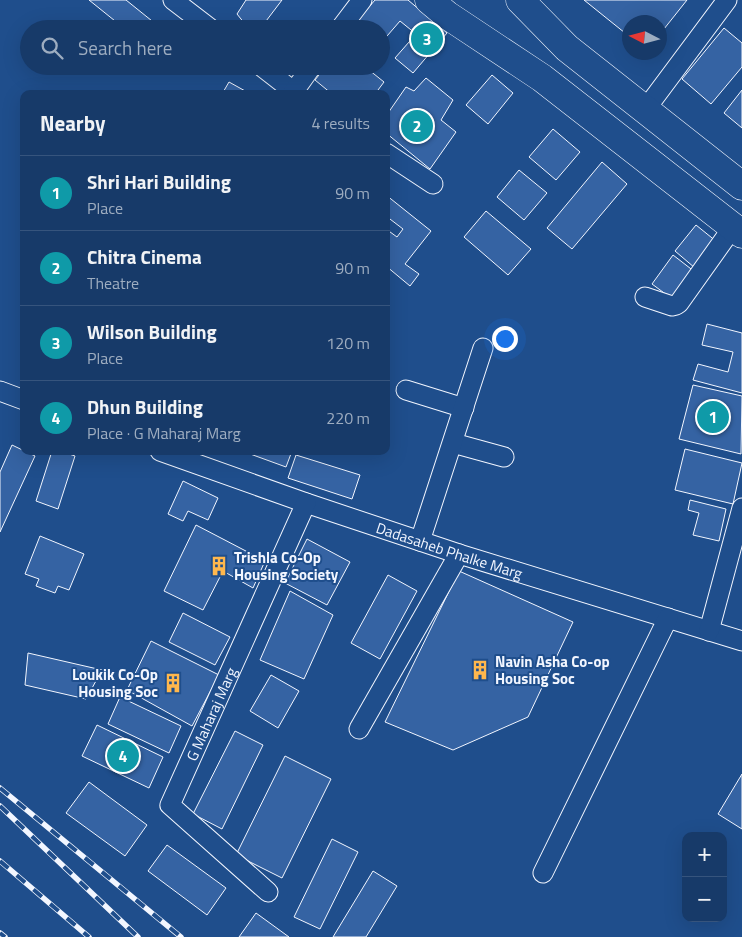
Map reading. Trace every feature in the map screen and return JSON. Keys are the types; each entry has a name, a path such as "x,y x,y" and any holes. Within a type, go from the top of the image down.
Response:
{"highway":[{"path":"428,0 447,15 542,78 737,231"},
{"path":"460,0 542,78"},
{"path":"498,0 567,48 742,186"},
{"path":"520,0 567,48"}],"street":[{"path":"173,0 199,20"},
{"path":"347,20 362,0"},
{"path":"645,110 727,0"},
{"path":"272,75 290,90"},
{"path":"296,90 306,75"},
{"path":"390,156 433,184"},
{"path":"644,297 672,306 679,303 737,231"},
{"path":"420,541 483,348"},
{"path":"406,390 464,408"},
{"path":"0,391 20,398"},
{"path":"453,442 504,457"},
{"name":"Dadasaheb Phalke Marg","path":"171,455 306,503 459,554 742,641"},
{"name":"G Maharaj Marg","path":"268,892 170,806 306,503"},
{"path":"709,631 742,508"},
{"path":"359,729 459,554"},
{"path":"543,873 668,618"}],"building":[{"path":"89,0 126,0 151,20 114,20"},
{"path":"246,0 282,0 267,20 242,20 237,14"},
{"path":"375,0 408,0 447,33 413,73 395,58 416,34 400,21 390,33 390,20 358,20"},
{"path":"584,0 687,0 667,25 667,15 622,15 622,31"},
{"path":"724,28 742,43 742,67 711,104 682,79"},
{"path":"319,75 375,75 384,82 378,90 327,90 315,80"},
{"path":"492,75 513,93 488,124 466,105"},
{"path":"426,78 453,100 441,120 456,132 430,169 390,136 390,110 406,87 414,91"},
{"path":"229,82 243,90 224,90"},
{"path":"742,90 742,128 724,113"},
{"path":"553,129 580,152 556,180 529,157"},
{"path":"602,162 627,184 572,249 547,228"},
{"path":"519,170 547,193 524,220 497,197"},
{"path":"390,198 431,231 405,264 419,274 410,286 390,269 390,232 397,237 403,229 390,219"},
{"path":"486,211 531,249 508,275 464,237"},
{"path":"696,225 717,242 695,268 675,251"},
{"path":"673,255 695,272 675,301 652,284"},
{"path":"707,324 742,333 742,393 693,380 698,364 728,372 733,352 702,345"},
{"path":"693,385 742,396 741,454 679,439"},
{"path":"12,445 20,449 20,455 35,456 0,532 0,472"},
{"path":"685,449 742,463 733,504 675,490"},
{"path":"51,455 75,456 58,509 36,501"},
{"path":"253,455 290,455 286,467"},
{"path":"296,455 360,475 352,499 288,478"},
{"path":"183,481 218,498 208,520 188,511 183,521 168,514"},
{"path":"690,500 726,509 719,541 693,535 699,513 688,510"},
{"name":"Trishla Co-Op Housing Society","path":"196,525 265,561 253,588 223,571 203,610 164,591"},
{"path":"40,536 84,554 69,590 58,586 55,593 36,586 39,579 25,574"},
{"path":"307,539 350,562 327,605 285,583"},
{"name":"Navin Asha Co-op Housing Soc","path":"459,571 573,622 528,717 453,750 385,722"},
{"path":"388,575 417,591 380,659 351,643"},
{"path":"290,591 333,615 304,679 260,660"},
{"path":"183,613 230,637 215,665 169,642"},
{"name":"Loukik Co-Op Housing Soc","path":"151,641 219,675 192,726 127,690"},
{"path":"28,653 102,670 86,699 25,685"},
{"path":"271,675 299,691 278,728 250,711"},
{"path":"120,697 181,726 169,753 108,724"},
{"path":"97,725 163,757 149,788 82,756"},
{"path":"235,731 263,745 222,829 193,814"},
{"path":"285,756 331,779 282,878 236,855"},
{"path":"742,774 742,829 718,814"},
{"path":"89,782 147,825 125,856 66,813"},
{"path":"332,839 358,852 320,929 294,917"},
{"path":"167,845 226,888 207,915 148,871"},
{"path":"373,871 397,886 366,937 333,937"},
{"path":"256,913 289,937 239,937"}],"railway":[{"path":"0,788 181,937"},
{"path":"0,806 138,937"},
{"path":"0,861 89,937"},
{"path":"0,933 5,937"}],"place":[{"name":"Wilson Building","path":"427,39"},
{"name":"Chitra Cinema","path":"417,126"},
{"name":"Shri Hari Building","path":"713,417"},
{"name":"Trishla Co-Op Housing Society","path":"219,566"},
{"name":"Navin Asha Co-op Housing Soc","path":"480,670"},
{"name":"Loukik Co-Op Housing Soc","path":"173,683"},
{"name":"Dhun Building","path":"123,756"}]}
